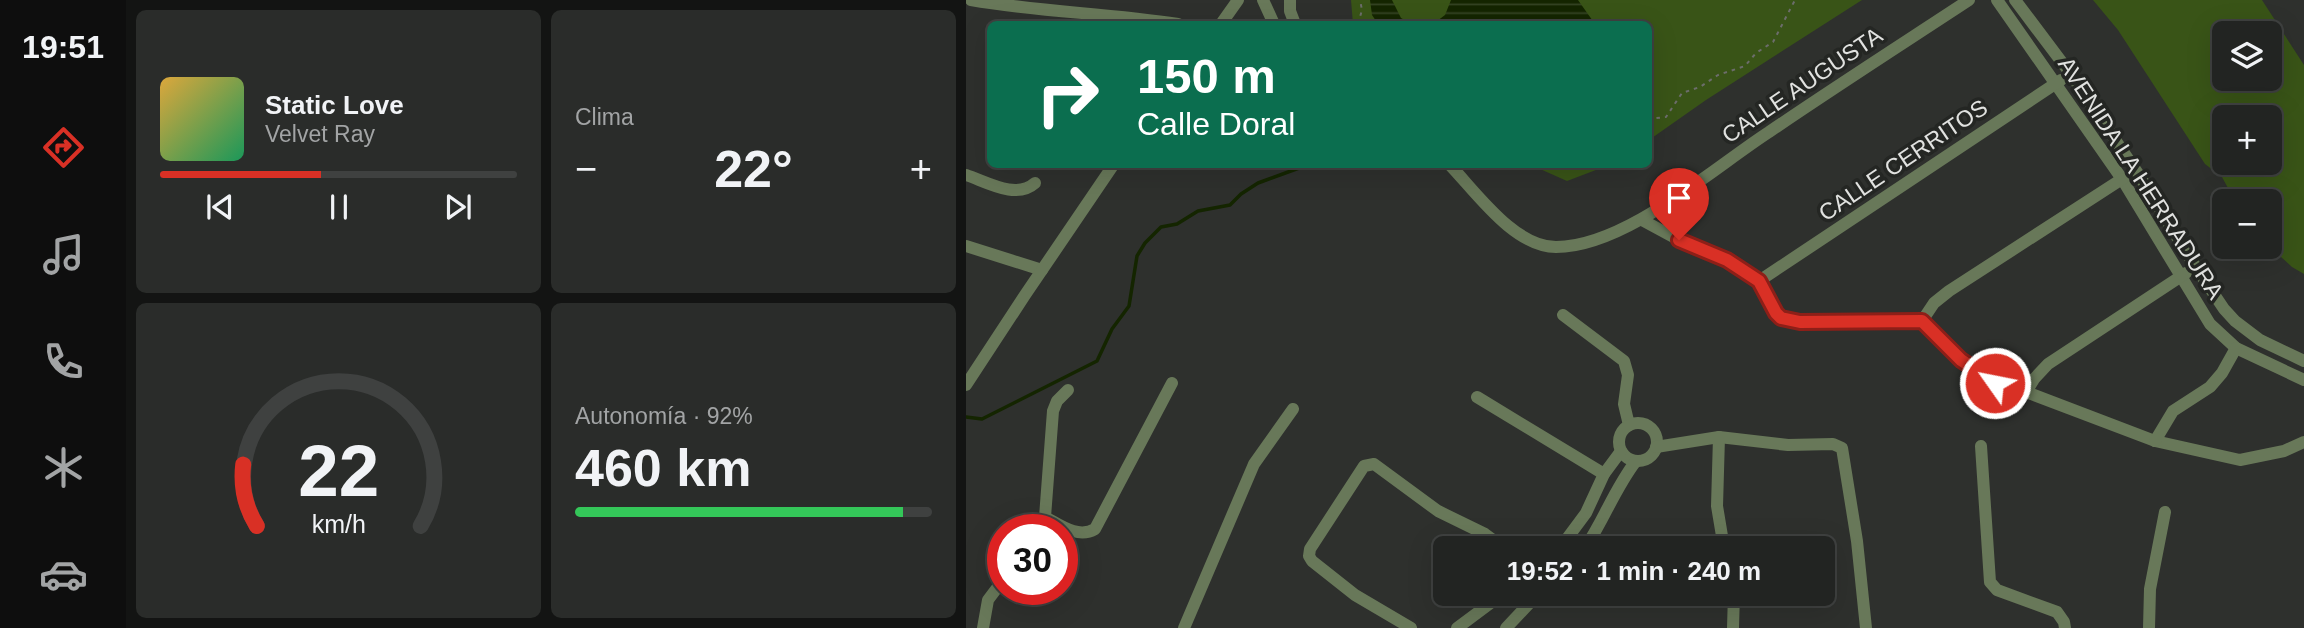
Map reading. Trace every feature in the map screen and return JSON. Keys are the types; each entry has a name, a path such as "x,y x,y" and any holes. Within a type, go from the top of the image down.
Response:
{"street":[{"path":"971,0 1012,7 1156,21"},
{"path":"1223,21 1238,0"},
{"path":"1263,0 1273,21"},
{"path":"1290,0 1294,21"},
{"name":"CALLE AUGUSTA","path":"1453,168 1505,224 1524,237 1555,247 1596,241 1642,220 1768,132 1969,0"},
{"name":"AVENIDA LA HERRADURA","path":"1997,0 2122,179 2210,324 2236,348 2304,380"},
{"name":"AVENIDA LA HERRADURA","path":"2015,0 2070,73 2139,175 2195,267 2235,321 2260,340 2304,361"},
{"name":"CALLE CERRITOS","path":"1759,281 2070,73"},
{"path":"966,385 1111,168"},
{"path":"966,175 1017,192 1028,189 1035,183"},
{"path":"1922,321 1934,303 1950,291 2122,179"},
{"path":"1642,220 1679,240 1727,260 1759,281 1776,313 1790,321 1922,321 1961,360 1995,383 2026,392 2155,441 2215,456 2240,460 2284,451 2304,442"},
{"path":"966,246 1041,270"},
{"path":"2026,392 2048,365 2195,267"},
{"path":"1563,316 1624,361 1628,375 1624,404 1629,425"},
{"path":"2155,441 2173,411 2210,387 2222,373 2236,348"},
{"path":"1078,532 1088,533 1095,529 1172,383"},
{"path":"1044,514 1053,411 1057,401 1068,390"},
{"path":"1477,397 1604,474"},
{"path":"1184,628 1254,464 1293,408"},
{"path":"1641,424 1651,429 1657,441 1656,447 1648,458 1636,461 1624,456 1619,439 1629,425 1641,424"},
{"path":"1656,447 1719,437 1788,445 1839,446 1844,454 1866,628"},
{"path":"1719,437 1717,506 1722,536"},
{"path":"1982,446 1990,582 1997,590 2057,612 2065,628"},
{"path":"1569,536 1586,513 1604,474 1621,451"},
{"path":"1592,536 1609,509 1620,481 1636,461"},
{"path":"1411,628 1355,595 1309,556 1310,549 1364,466 1374,464 1437,511 1488,536"},
{"path":"2150,628 2150,589 2165,512"},
{"path":"983,628 987,605"},
{"path":"1457,628 1487,606"},
{"path":"1506,628 1527,606"},
{"path":"1733,628 1734,606"}],"path":[{"path":"1359,21 1362,10 1360,0"},
{"path":"1652,119 1667,117 1682,93 1700,87 1718,75 1745,66 1756,53 1773,42 1795,0"}],"shaded area":[{"path":"1351,0 1862,0 1652,138 1652,21 1353,21"},
{"path":"1370,0 1392,0 1401,18 1406,21 1376,21 1372,15"},
{"path":"1451,0 1578,0 1593,21 1437,21 1445,15"},
{"path":"2093,0 2262,0 2276,21 2212,21 2212,91 2282,91 2282,31 2304,65 2304,274 2282,258 2282,189 2228,189 2219,175 2282,175 2282,105 2212,105 2212,169 2205,164 2118,30"},
{"path":"1538,168 1601,168 1567,181"}],"waterway":[{"path":"966,417 982,419 1097,361 1112,329 1129,306 1137,256 1145,243 1161,227 1177,224 1198,211 1230,205 1258,183 1299,168"}],"route":[{"path":"1679,240 1727,260 1759,281 1769,304 1781,318 1800,322 1922,321 1961,360 1995,383"}]}
